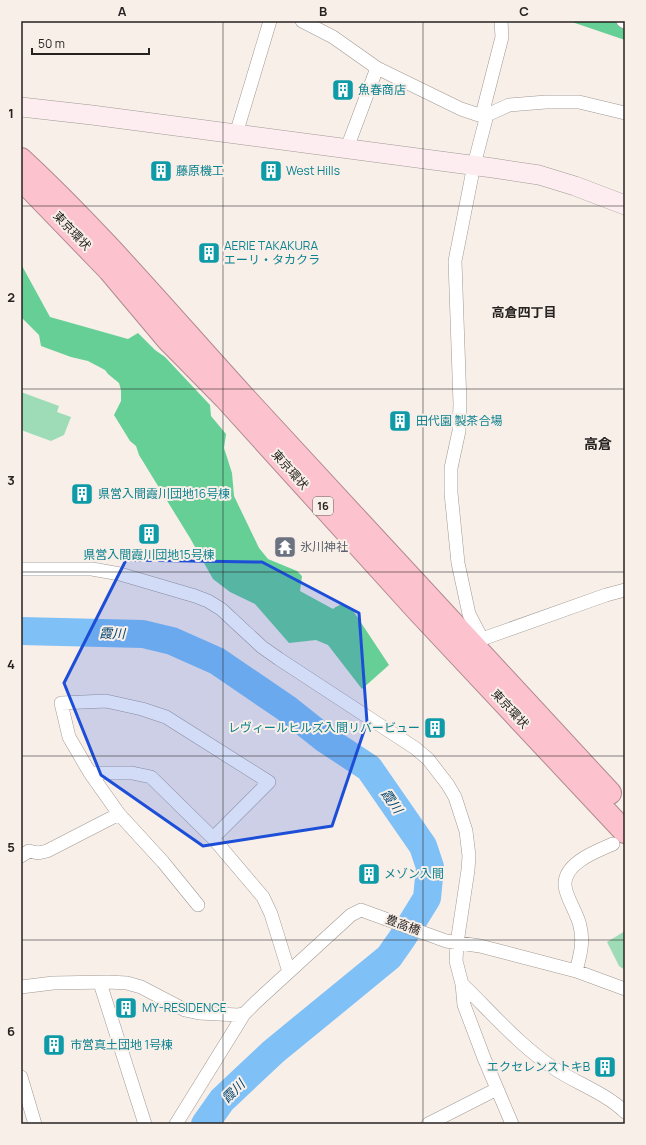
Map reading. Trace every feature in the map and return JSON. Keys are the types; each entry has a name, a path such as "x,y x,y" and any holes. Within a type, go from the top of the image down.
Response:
{"highway":[{"name":"東京環状","path":"21,159 119,259 478,642 625,810"},
{"name":"東京環状","path":"21,179 109,270 167,338 225,398 418,611 619,838"}],"street":[{"path":"236,134 270,21"},
{"path":"302,21 333,37 377,68 461,109 479,115 487,115 509,105 533,102 565,101 579,102 625,113"},
{"path":"501,21 502,37 484,107 487,115 474,165 455,260 460,404 459,431 450,468 458,563 469,614 478,642 606,595 625,590"},
{"path":"347,148 377,68"},
{"path":"21,107 347,148 539,175 575,186 625,205"},
{"path":"21,569 92,569 120,574 179,590 208,601 221,609 262,646 279,659 400,737 428,759 448,785 455,797 466,831 468,870 451,942 462,984 464,1005 484,1058 512,1124"},
{"path":"198,906 163,862 119,814 90,773 69,737 61,703 106,701 142,709 166,717 269,782 214,838"},
{"path":"90,773 132,773 151,777 214,838 263,897 271,914 289,972 244,1014 176,1124"},
{"path":"21,856 29,851 38,853 47,851 119,814"},
{"path":"576,971 582,944 581,927 565,885 567,876 571,868 578,861 619,838"},
{"name":"豊高橋","path":"289,972 351,915 361,910 451,942 480,946 576,971 625,989"},
{"path":"21,987 53,983 127,983 141,988 185,1010 199,1014 244,1014"},
{"path":"100,983 145,1124"},
{"path":"462,984 532,1052 556,1070 601,1095 625,1112"},
{"path":"21,1077 35,1124"},
{"path":"428,1124 497,1089"}],"highlighted area":[{"path":"126,560 262,562 359,613 367,722 332,826 203,846 101,775 64,683"}],"green space":[{"path":"569,21 625,21 625,40"},
{"path":"21,264 50,317 128,339 138,333 155,350 165,357 210,405 211,416 226,434 224,448 232,473 234,496 259,548 268,559 297,571 302,576 300,591 333,609 343,605 352,609 389,665 362,689 328,645 316,640 289,643 255,604 230,592 213,579 190,538 139,455 136,446 130,441 114,415 121,401 121,390 119,383 105,370 88,361 71,357 41,346 39,335 21,317"},
{"path":"21,392 59,406 57,412 71,417 64,435 51,441 21,430"},
{"path":"625,931 625,970 619,966 607,942"}],"waterway":[{"name":"霞川","path":"21,631 143,634 172,641 217,661 286,708 325,739 369,768 423,846 430,867 427,898 389,957 273,1052 222,1100 205,1124"}],"place":[{"name":"魚春商店","path":"343,90"},
{"name":"藤原機工","path":"161,171"},
{"name":"West Hills","path":"271,171"},
{"name":"AERIE TAKAKURA エーリ・タカクラ","path":"209,253"},
{"name":"田代園 製茶合場","path":"400,421"},
{"name":"県営入間霞川団地16号棟","path":"82,494"},
{"name":"県営入間霞川団地15号棟","path":"149,534"},
{"name":"氷川神社","path":"285,547"},
{"name":"レヴィールヒルズ入間リバービュー","path":"435,728"},
{"name":"メゾン入間","path":"369,874"},
{"name":"MY-RESIDENCE","path":"126,1008"},
{"name":"市営真土団地 1号棟","path":"54,1045"},
{"name":"エクセレンストキB","path":"605,1067"}],"district":[{"name":"高倉四丁目","path":"524,312"},
{"name":"高倉","path":"598,444"}]}
